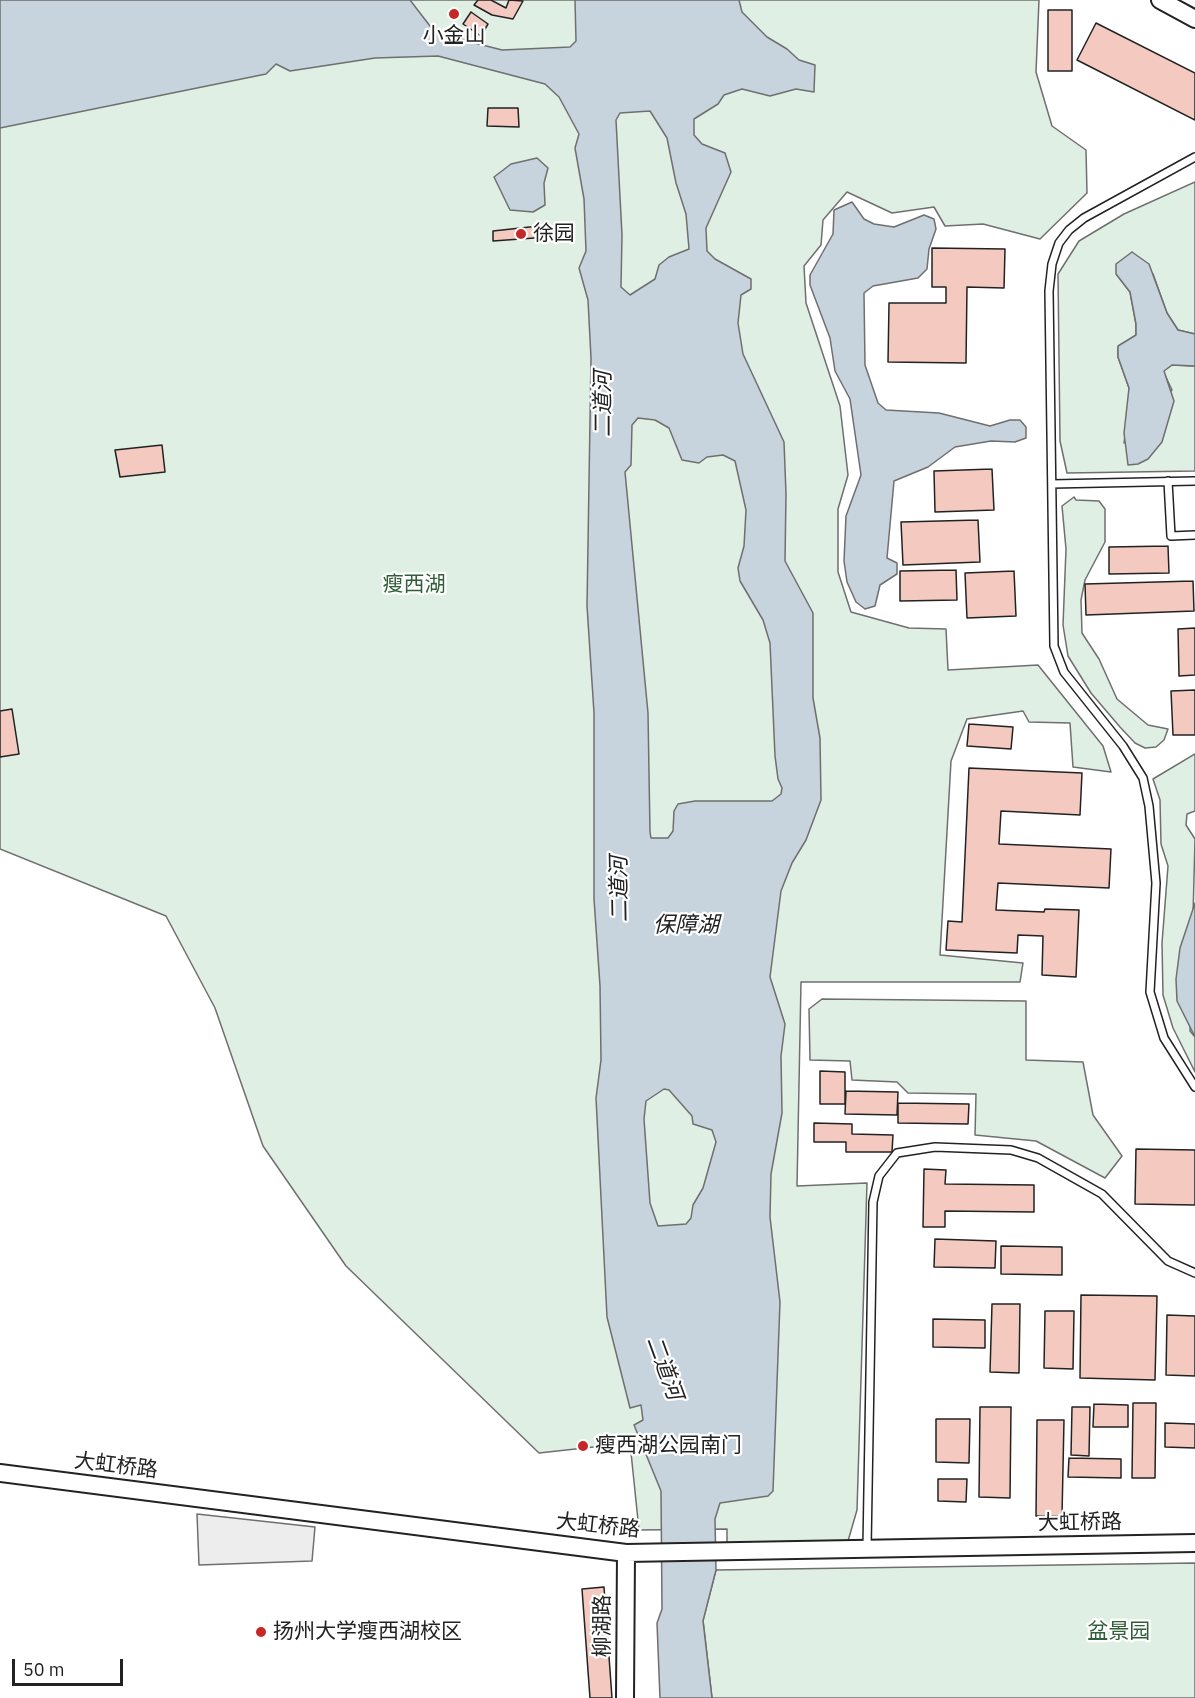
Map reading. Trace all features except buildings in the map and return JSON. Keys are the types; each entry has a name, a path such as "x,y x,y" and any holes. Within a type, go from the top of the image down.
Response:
{"street":[{"path":"1160,0 1195,19"},
{"name":"大虹桥路","path":"0,1473 626,1553 1195,1544"},
{"name":"柳湖路","path":"625,1698 626,1553"}],"lane":[{"path":"1195,157 1084,218 1069,230 1059,243 1052,264 1049,291 1054,646 1064,672 1123,746 1143,778 1149,806 1156,883 1150,992 1164,1038 1195,1087"},
{"path":"1168,481 1171,536 1195,535"},
{"path":"1052,484 1195,481"},
{"path":"867,1550 873,1202 879,1176 897,1153 935,1147 1011,1150 1038,1158 1102,1194 1168,1261 1195,1273"}],"green space":[{"name":"瘦西湖","path":"0,0 1039,0 1036,72 1052,126 1086,150 1087,193 1040,239 983,224 945,226 934,207 892,213 847,192 823,220 821,245 804,266 806,303 840,406 848,475 838,509 838,572 851,612 909,628 946,629 948,670 1038,665 1103,746 1111,772 1073,767 1070,723 1029,722 1023,711 967,719 951,761 940,955 1023,963 1020,982 801,982 797,1186 867,1183 857,1510 848,1541 727,1543 727,1529 639,1530 630,1443 539,1453 346,1266 263,1146 215,1008 166,916 0,849"},
{"path":"1195,182 1195,334 1178,330 1167,313 1153,274 1117,275 1130,292 1136,324 1136,335 1118,347 1118,357 1129,388 1130,400 1124,443 1172,390 1163,371 1172,365 1195,366 1195,471 1067,473 1060,441 1058,274 1079,241 1124,214"},
{"path":"1074,497 1076,500 1099,501 1105,509 1105,542 1085,580 1081,600 1082,633 1099,659 1117,699 1148,725 1168,729 1164,740 1156,747 1145,748 1135,743 1091,693 1068,656 1063,625 1066,549 1062,506"},
{"path":"1195,754 1195,811 1187,814 1186,825 1195,839 1190,1031 1195,1037 1195,1072 1173,1028 1163,995 1162,943 1168,866 1161,844 1160,800 1153,779"},
{"path":"822,999 1026,1001 1026,1060 1083,1062 1093,1115 1122,1156 1105,1178 1036,1141 975,1135 976,1094 908,1093 897,1082 852,1080 850,1061 810,1060 809,1009"},
{"name":"盆景园","path":"1195,1563 1195,1698 712,1698 703,1620 716,1570"}],"shaded area":[{"path":"197,1514 315,1527 312,1561 199,1565"}],"water":[{"name":"保障湖","path":"0,0 410,0 430,26 467,41 502,50 570,47 576,41 575,0 739,0 742,12 767,37 787,49 799,60 815,65 814,92 796,89 770,96 742,89 724,95 718,104 694,119 694,135 702,144 725,153 731,172 706,228 707,251 715,259 751,279 751,289 741,295 738,323 743,354 784,442 785,561 813,613 813,698 820,738 821,800 806,840 792,863 781,891 770,977 785,1024 781,1056 782,1113 771,1174 770,1217 780,1302 773,1491 768,1496 720,1503 715,1519 716,1570 703,1621 712,1698 660,1698 657,1623 662,1609 661,1491 634,1425 643,1420 641,1405 630,1408 607,1317 596,1098 601,1060 600,986 594,899 594,713 587,606 591,358 588,300 579,268 586,251 584,199 575,148 579,134 559,97 545,84 438,56 375,58 290,71 276,64 266,74 0,128","holes":["650,111 667,138 676,183 686,214 689,249 669,257 659,265 655,279 630,295 621,287 622,235 616,120 620,113","638,418 655,420 669,428 682,460 699,463 707,457 723,455 735,461 746,510 744,546 738,568 740,581 763,620 770,643 775,756 778,779 782,788 781,794 772,801 695,801 678,804 674,811 673,831 668,838 651,838 650,832 648,713 625,472 631,465 632,425","664,1089 669,1090 692,1116 693,1124 712,1130 716,1142 703,1188 693,1205 691,1218 686,1224 658,1226 650,1203 644,1119 646,1101"]},
{"path":"537,158 548,168 544,183 545,205 533,212 510,210 494,177 511,164"},
{"path":"852,202 864,219 874,224 894,227 924,215 934,219 936,229 929,249 927,269 918,278 873,286 864,293 865,365 878,403 886,410 939,413 990,426 1010,420 1020,420 1026,427 1026,438 1015,442 991,441 955,447 928,467 894,481 887,558 897,563 897,574 880,585 875,606 865,609 856,602 847,582 844,561 846,516 861,475 850,399 835,371 830,338 810,285 810,275 833,234 834,210"},
{"path":"1132,252 1149,264 1167,313 1178,330 1195,334 1195,366 1172,365 1164,371 1174,401 1162,442 1148,459 1138,464 1128,465 1124,433 1129,388 1118,357 1118,346 1136,335 1136,324 1130,292 1116,274 1116,264"},
{"path":"1195,903 1195,1037 1177,1001 1176,979 1180,948"}],"place":[{"name":"小金山","path":"454,14"},
{"name":"徐园","path":"521,234"},
{"name":"瘦西湖公园南门","path":"583,1446"},
{"name":"扬州大学瘦西湖校区","path":"261,1632"}],"water label":[{"name":"二道河","path":"604,404"},
{"name":"二道河","path":"620,889"},
{"name":"二道河","path":"664,1368"}]}
